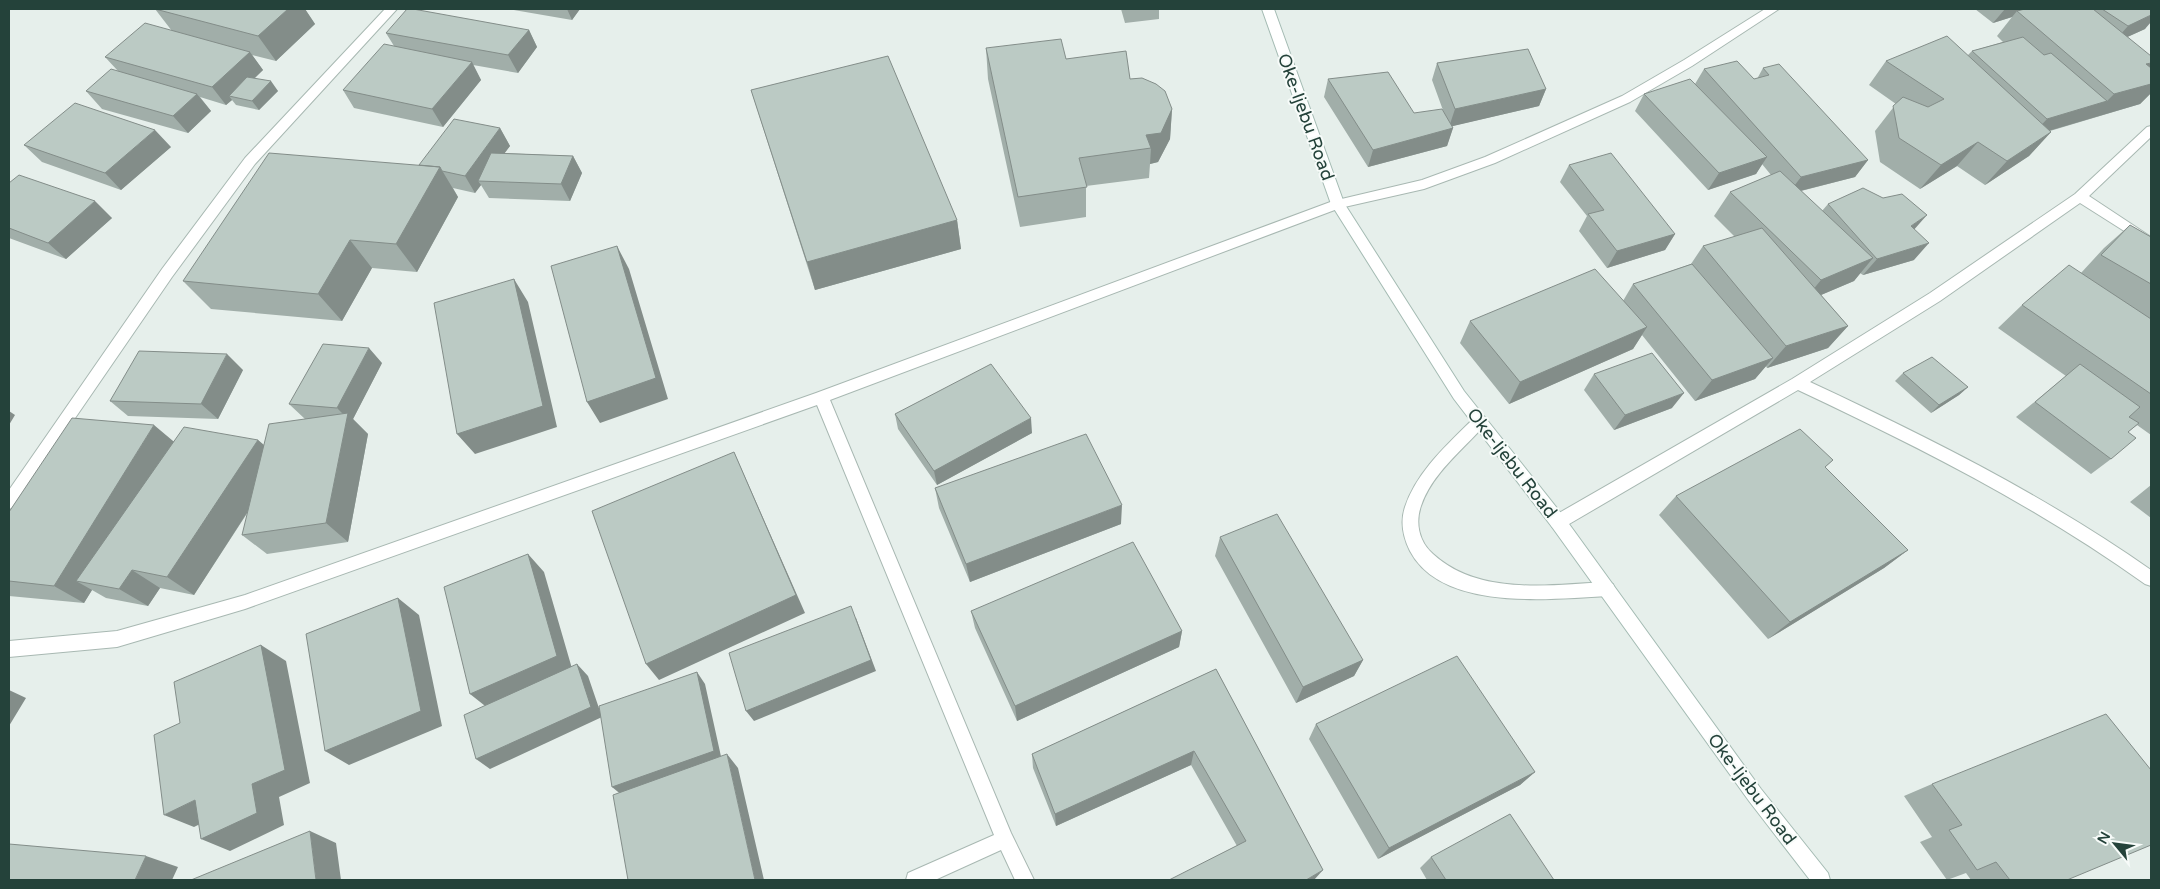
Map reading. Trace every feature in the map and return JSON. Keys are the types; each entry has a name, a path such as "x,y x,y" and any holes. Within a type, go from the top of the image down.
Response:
{"street":[{"path":"9,502 166,273 250,161 391,9"},
{"name":"Oke-Ijebu Road","path":"1268,9 1338,204 1459,395 1558,522 1755,795 1821,880"},
{"path":"9,649 117,639 245,602 821,397 1338,204 1424,184 1490,160 1626,99 1688,64 1773,9"},
{"path":"1558,522 1797,383 1935,297 2080,197 2151,130"},
{"path":"2080,197 2151,243"},
{"path":"1797,383 1897,430 1996,481 2089,536 2151,580"},
{"path":"821,397 1005,839 1025,880"},
{"path":"1479,422 1431,473 1413,506 1410,528 1416,548 1433,568 1459,583 1476,587 1520,592 1607,589"},
{"path":"915,880 1005,839"}],"building":[{"path":"155,9 288,9 258,36"},
{"path":"407,9 529,30 508,55 386,33"},
{"path":"2025,9 2093,9 2151,56 2151,63 2146,64 2151,68 2151,84 2114,94 2017,11"},
{"path":"2102,9 2151,9 2151,15 2128,26"},
{"path":"145,23 250,52 212,87 105,57"},
{"path":"1947,36 2051,132 2007,161 1978,142 1941,165 1899,138 1893,106 1903,97 1928,107 1944,99 1886,61"},
{"path":"2023,37 2044,55 2051,53 2107,101 2047,119 1972,51"},
{"path":"1061,39 1066,59 1126,51 1130,79 1142,78 1156,84 1165,91 1172,109 1161,133 1146,135 1151,148 1079,158 1087,187 1018,197 986,48"},
{"path":"384,44 472,62 432,109 343,90"},
{"path":"1528,49 1546,89 1455,109 1437,63"},
{"path":"888,56 957,220 807,262 751,90"},
{"path":"1737,61 1754,79 1769,75 1763,68 1779,64 1868,160 1801,177 1704,69"},
{"path":"111,69 197,94 173,116 86,91"},
{"path":"1388,72 1414,113 1442,109 1453,128 1373,150 1328,79"},
{"path":"247,77 271,81 252,101 229,96"},
{"path":"1690,79 1767,157 1719,173 1644,94"},
{"path":"75,103 155,130 105,173 24,145"},
{"path":"454,119 500,128 465,176 442,171 440,167 419,165"},
{"path":"269,153 440,167 396,244 350,240 318,294 183,281"},
{"path":"491,153 573,156 561,184 478,181"},
{"path":"1611,153 1675,234 1617,251 1588,214 1604,210 1569,165"},
{"path":"1780,171 1873,258 1821,280 1730,192"},
{"path":"19,175 95,201 48,243 9,228 9,183"},
{"path":"1863,188 1883,198 1902,194 1927,215 1911,226 1929,243 1877,259 1828,204"},
{"path":"2130,225 2151,237 2151,284 2101,255"},
{"path":"1762,228 1848,326 1786,346 1703,246"},
{"path":"617,246 656,378 587,402 551,266"},
{"path":"1692,264 1773,358 1712,380 1633,284"},
{"path":"2069,265 2151,319 2151,394 2022,305"},
{"path":"1595,269 1647,327 1520,382 1470,321"},
{"path":"514,279 543,406 457,434 434,303"},
{"path":"323,344 369,348 337,408 289,404"},
{"path":"139,351 227,354 201,404 110,401"},
{"path":"1652,353 1684,393 1625,415 1594,374"},
{"path":"1932,357 1968,387 1939,405 1903,373"},
{"path":"991,364 1031,418 934,471 895,414"},
{"path":"2080,364 2140,407 2129,417 2139,423 2128,432 2136,438 2111,459 2035,402"},
{"path":"348,413 326,523 242,535 269,424"},
{"path":"72,418 154,425 54,586 9,581 9,512"},
{"path":"184,427 258,440 167,577 132,570 119,589 76,581"},
{"path":"1800,429 1833,460 1825,467 1908,550 1790,622 1676,496"},
{"path":"1086,434 1122,505 966,564 935,488"},
{"path":"734,452 796,595 646,664 592,511"},
{"path":"1277,514 1363,660 1303,687 1220,537"},
{"path":"1133,542 1182,631 1015,706 971,611"},
{"path":"528,554 557,656 470,694 444,587"},
{"path":"398,598 421,711 325,751 306,634"},
{"path":"851,606 871,660 746,711 729,653"},
{"path":"261,645 285,770 252,784 257,813 201,839 195,800 164,815 154,735 180,723 174,682"},
{"path":"1457,656 1535,772 1389,848 1316,724"},
{"path":"577,664 591,707 476,759 464,715"},
{"path":"1216,669 1323,870 1306,880 1169,880 1246,841 1194,751 1055,814 1032,754"},
{"path":"697,672 714,751 612,787 599,706"},
{"path":"2106,714 2151,770 2151,845 2067,880 2010,880 1996,862 1977,870 1949,830 1962,825 1932,784"},
{"path":"727,754 755,880 628,880 613,795"},
{"path":"1510,814 1554,880 1446,880 1431,857"},
{"path":"310,831 316,880 191,880"},
{"path":"9,844 146,856 135,880 9,880"}]}
